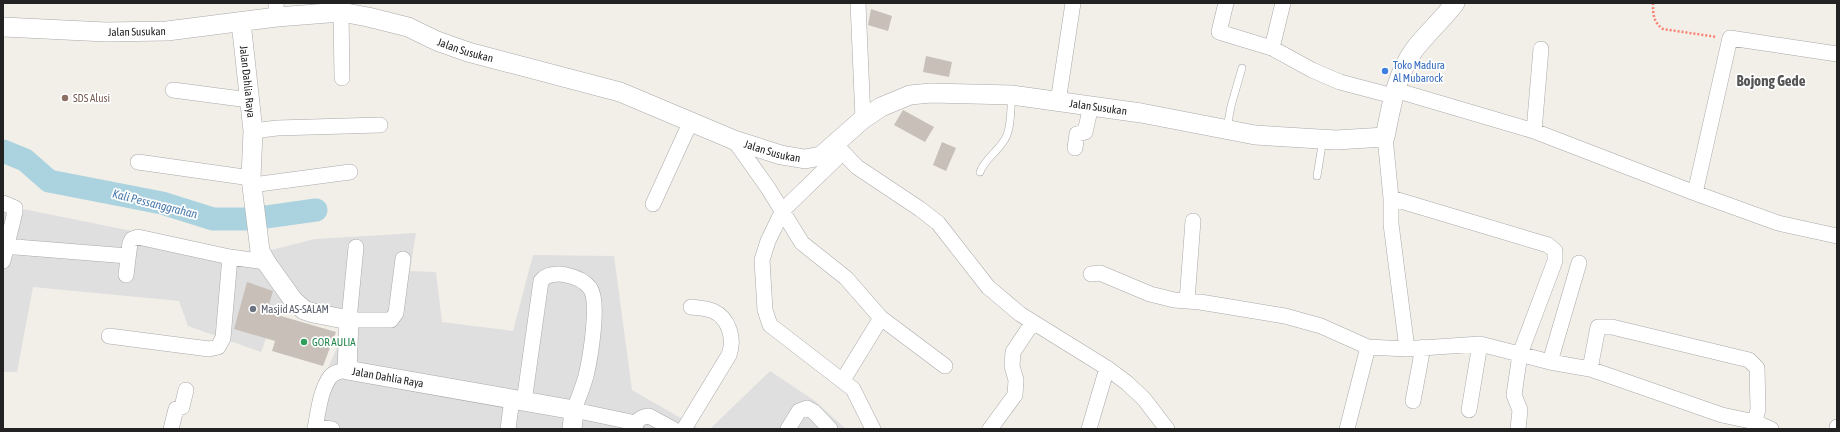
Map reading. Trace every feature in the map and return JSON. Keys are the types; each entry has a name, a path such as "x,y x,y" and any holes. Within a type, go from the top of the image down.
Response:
{"street":[{"path":"858,3 863,119"},
{"path":"1058,102 1073,3"},
{"path":"1226,3 1219,32 1272,48 1312,70 1340,82 1394,93 1534,131 1695,193 1778,223 1837,236"},
{"path":"1272,48 1283,3"},
{"path":"1406,348 1391,224 1391,198 1385,137 1394,93 1405,64 1414,50 1455,3"},
{"name":"Jalan Susukan","path":"3,27 106,32 167,31 241,22 277,10 341,12 388,21 408,27 437,41 468,52 620,92 734,140 781,155 805,159 821,156 839,148 863,119 881,107 910,95 953,93 1012,96 1141,113 1255,135 1359,140 1385,137"},
{"path":"341,12 342,78"},
{"name":"Jalan Dahlia Raya","path":"241,22 253,131 251,182 263,257"},
{"path":"1695,193 1730,38 1837,54"},
{"path":"1534,131 1541,49"},
{"path":"173,90 249,100"},
{"path":"1075,148 1077,134 1086,132 1090,106"},
{"path":"653,204 691,121"},
{"path":"253,131 277,128 380,125"},
{"path":"734,140 783,210 802,243 846,278 881,318 945,366"},
{"path":"873,429 853,389 770,325 765,310 762,260 768,241 783,210 839,148 857,167 920,209 938,223 988,286 1020,314 1107,368 1127,383 1144,399 1167,429"},
{"path":"138,162 251,182 350,172"},
{"path":"1391,198 1553,247 1555,251 1555,261 1520,354 1514,395 1520,410 1518,429"},
{"path":"3,203 12,205 16,212 4,251 128,256"},
{"path":"1187,301 1192,221"},
{"path":"126,275 132,239 138,237 230,257 263,257 293,300 304,310 349,320 391,320 396,313 403,259"},
{"path":"349,320 356,247"},
{"path":"109,336 209,349 218,347 223,338 230,257"},
{"path":"1550,362 1579,263"},
{"path":"1091,274 1100,273 1150,294 1174,300 1285,316 1321,326 1368,347 1406,348 1480,344 1550,362 1590,369 1722,415 1756,422 1771,429"},
{"path":"508,429 518,400 541,281 544,278 561,274 575,277 582,281 590,289 595,303 591,345 585,376 574,410 572,429"},
{"path":"684,429 728,355 732,341 731,334 725,322 716,313 691,307"},
{"path":"843,380 881,318"},
{"name":"Jalan Dahlia Raya","path":"349,320 347,370 574,410"},
{"path":"990,429 1015,395 1016,380 1012,366 1013,352 1033,322"},
{"path":"1590,369 1598,327 1612,327 1749,360 1757,368 1758,409 1756,422"},
{"path":"1469,410 1480,344"},
{"path":"1347,429 1368,347"},
{"path":"1413,401 1423,347"},
{"path":"1089,429 1107,368"},
{"path":"332,429 315,428 321,400 330,377 336,373 347,370"},
{"path":"170,429 176,409 182,407 186,390"},
{"path":"788,429 799,411 807,408 814,412 830,429"},
{"path":"574,410 636,426 639,419 649,416 673,429"}],"lane":[{"path":"1226,130 1242,68"},
{"path":"980,172 984,164 1004,141 1008,133 1012,96"},
{"path":"1317,176 1323,139"}],"path":[{"path":"1653,3 1653,16 1657,25 1663,29 1730,38"}],"shaded area":[{"path":"3,205 251,255 315,239 416,233 410,271 436,272 442,322 513,331 533,255 614,256 632,390 700,429 307,429 318,391 349,320 276,311 261,352 188,326 179,301 33,287 17,372 3,372"},
{"path":"770,371 815,401 846,429 710,429"}],"building":[{"path":"871,9 892,16 888,31 868,25"},
{"path":"926,56 952,62 949,77 923,72"},
{"path":"903,110 934,127 925,142 894,125"},
{"path":"942,142 956,148 946,171 933,165"},
{"path":"247,282 273,291 267,312 336,332 323,366 272,351 275,341 234,329"}],"waterway":[{"name":"Kali Pessanggrahan","path":"3,151 25,160 49,181 162,203 213,219 251,219 316,210"}],"place":[{"name":"Toko Madura Al Mubarock","path":"1385,71"},
{"name":"SDS Alusi","path":"65,98"},
{"name":"Masjid AS-SALAM","path":"253,309"},
{"name":"GOR AULIA","path":"304,342"}],"district":[{"name":"Bojong Gede","path":"1771,80"}]}
